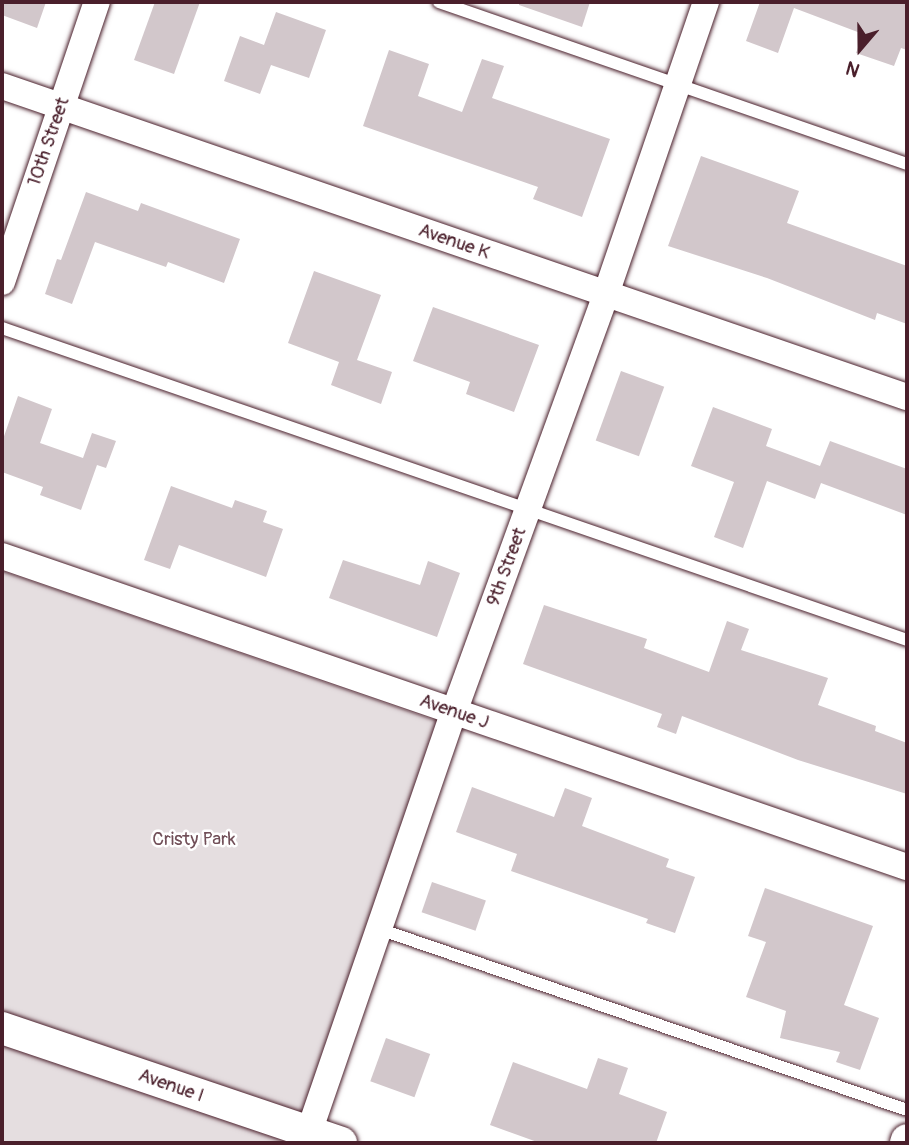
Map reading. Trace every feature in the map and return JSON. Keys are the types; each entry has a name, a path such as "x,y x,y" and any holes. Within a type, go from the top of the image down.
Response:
{"street":[{"name":"10th Street","path":"2,282 97,2"},
{"name":"9th Street","path":"309,1132 454,712 606,294 706,2"},
{"name":"Avenue K","path":"2,86 907,397"},
{"name":"Avenue J","path":"2,556 907,867"},
{"name":"Avenue I","path":"2,1028 341,1143"}],"lane":[{"path":"439,2 907,164"},
{"path":"2,328 907,640"},
{"path":"379,929 907,1110"}],"green space":[{"name":"Cristy Park","path":"2,571 437,721 305,1143 2,1143"}],"building":[{"path":"2,2 46,2 37,28 2,15"},
{"path":"155,2 200,2 174,74 134,60"},
{"path":"519,2 590,2 582,27 519,5"},
{"path":"760,2 907,2 907,50 901,48 894,66 856,53 863,34 794,8 778,53 746,41"},
{"path":"276,12 326,30 309,78 271,65 260,94 224,81 240,36 264,45"},
{"path":"389,50 429,64 418,96 462,112 482,59 504,66 492,98 610,139 582,217 533,199 538,187 363,126"},
{"path":"701,156 799,191 787,223 907,266 907,324 877,313 875,320 767,278 668,246"},
{"path":"86,192 138,211 141,203 240,239 224,283 168,262 166,267 95,242 72,304 45,294 57,259 61,260"},
{"path":"314,271 381,295 357,360 392,372 381,404 331,385 339,362 288,343"},
{"path":"433,307 539,345 514,412 466,394 470,382 413,361"},
{"path":"621,371 664,387 639,456 596,441"},
{"path":"18,396 52,409 40,443 83,458 92,433 116,441 106,468 97,465 81,510 40,495 43,487 2,472 2,442"},
{"path":"713,407 772,429 766,446 820,466 830,441 907,469 907,515 821,483 815,499 767,481 743,548 714,537 734,482 691,466"},
{"path":"171,486 232,508 235,500 267,511 263,522 283,529 266,577 179,545 170,569 144,560"},
{"path":"343,560 420,585 428,561 460,573 437,637 329,598"},
{"path":"544,605 647,639 644,648 709,672 727,621 749,629 741,650 828,678 818,705 876,726 875,731 907,743 907,794 798,760 682,716 676,734 657,727 662,714 523,664"},
{"path":"472,787 554,817 565,788 592,798 582,826 669,859 666,867 695,877 675,933 646,923 648,919 511,871 517,854 456,832"},
{"path":"432,882 486,901 475,931 422,912"},
{"path":"765,888 873,926 844,1005 879,1018 860,1070 836,1062 840,1052 780,1038 786,1011 746,997 766,942 748,936"},
{"path":"386,1038 430,1054 414,1097 370,1081"},
{"path":"598,1058 628,1068 619,1094 667,1112 656,1143 540,1143 490,1125 513,1062 587,1089"}]}
